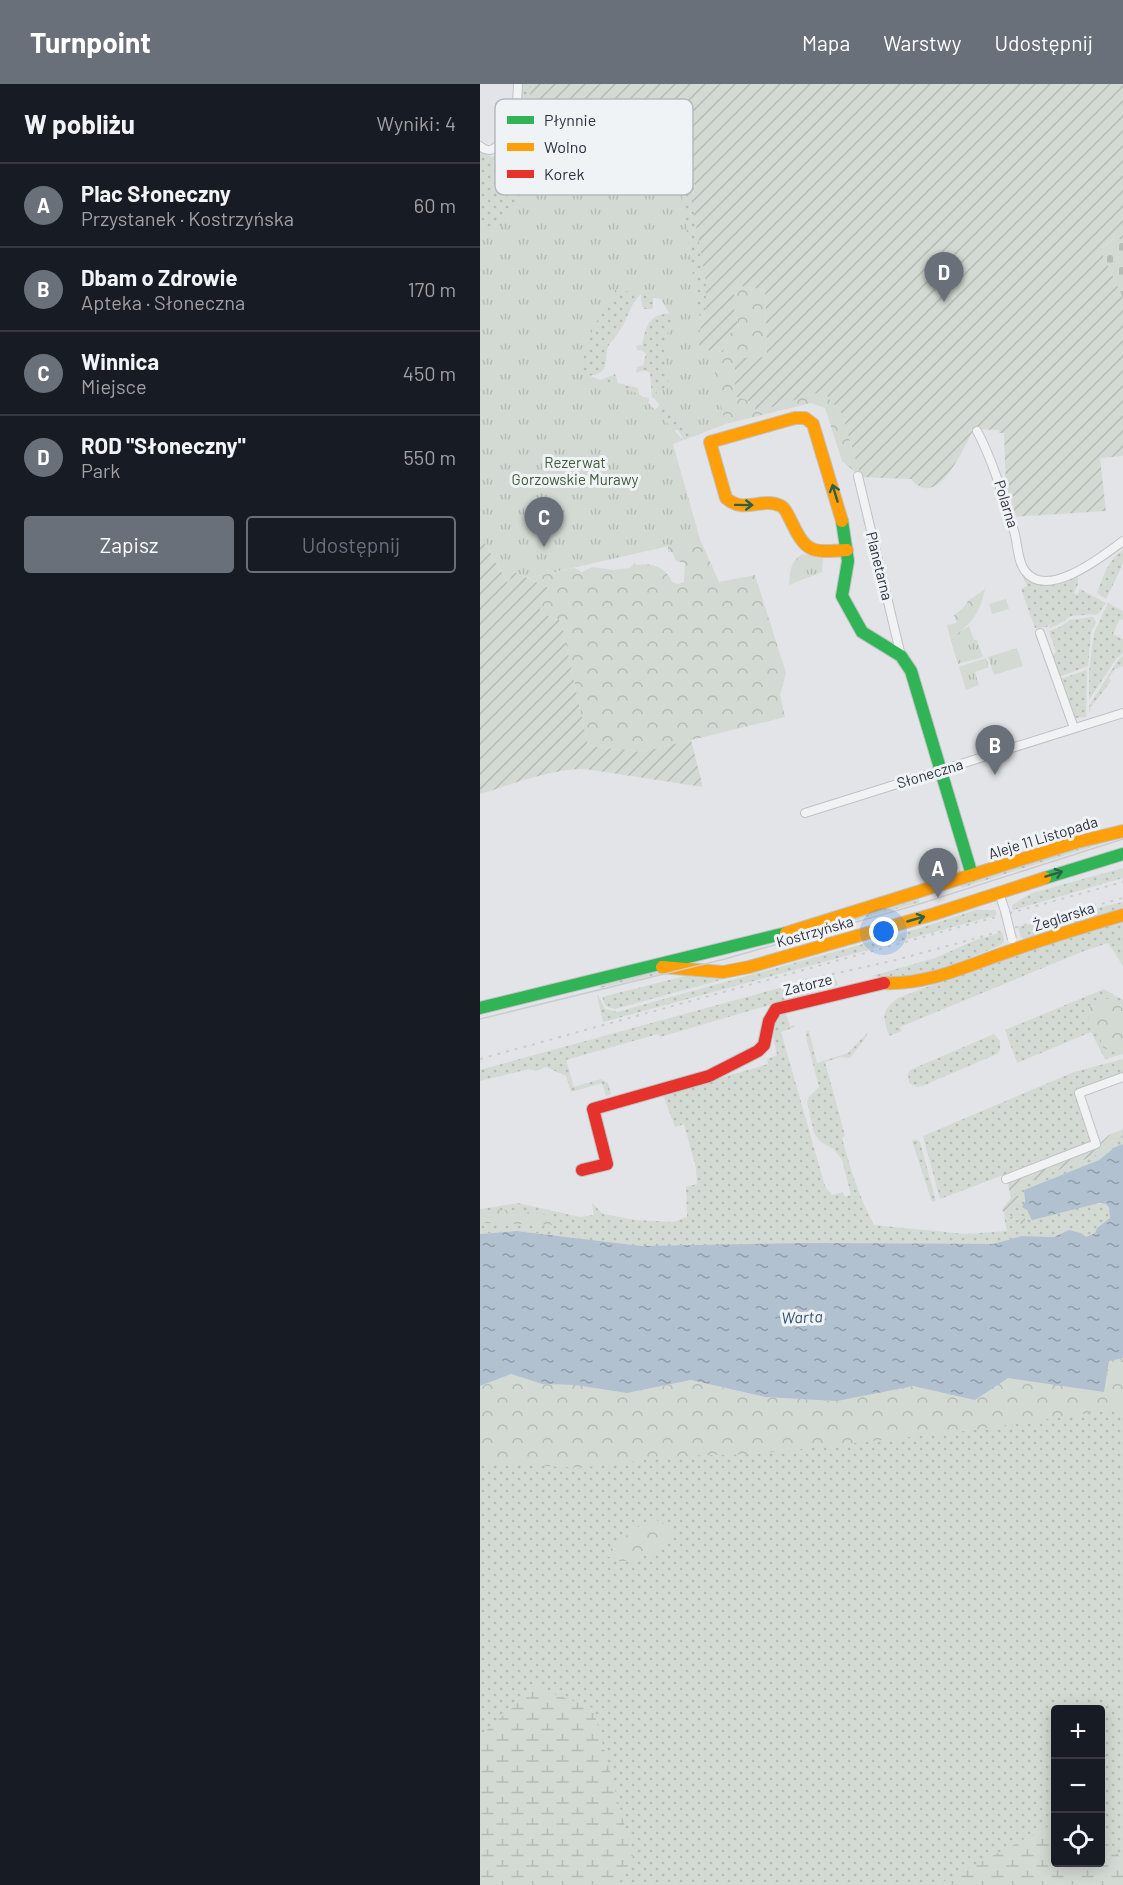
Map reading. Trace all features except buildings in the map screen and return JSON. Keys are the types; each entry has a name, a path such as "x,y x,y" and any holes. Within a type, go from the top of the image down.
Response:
{"street":[{"path":"517,99 518,84"},
{"path":"480,146 489,150 495,149"},
{"path":"847,550 816,553 807,549 802,544 785,508 777,504 737,506 730,503 726,498 710,442 786,419 804,417 810,419 844,526 847,550 848,561 842,596 862,632 901,656 911,670 972,875"},
{"name":"Polarna","path":"977,431 1000,484 1022,566 1026,573 1042,579 1059,579 1086,567 1123,541"},
{"name":"Planetarna","path":"858,476 901,656"},
{"path":"1040,633 1074,728"},
{"name":"Słoneczna","path":"806,813 1123,713"},
{"name":"Aleje 11 Listopada","path":"972,875 1077,842 1123,831"},
{"path":"1013,944 999,892 1123,854"},
{"name":"Kostrzyńska","path":"481,1004 748,943 830,921 972,875"},
{"name":"Kostrzyńska","path":"634,970 668,967 723,972 749,967 934,914 999,892"},
{"name":"Żeglarska","path":"1013,944 1123,915"},
{"path":"748,943 726,951 720,959 722,964 728,968 749,967"},
{"name":"Zatorze","path":"582,1170 607,1164 592,1109 708,1076 758,1051 764,1045 769,1021 776,1009 881,983 904,984 929,980 1013,944"},
{"path":"1006,1179 1096,1144 1079,1093 1123,1077"}],"green space":[{"path":"521,84 531,84 530,99 519,99"},
{"path":"531,84 1123,84 1123,239 1113,239 1100,249 1123,298 1123,456 1100,458 1106,511 1011,517 1006,491 1004,433 999,433 999,430 974,429 948,474 940,483 931,488 921,487 911,479 861,477 842,414 823,391 756,412 754,403 735,396 735,361 741,358 767,357 765,290 734,285 734,308 739,327 730,333 723,352 700,349 698,338 706,306 706,282 692,203 695,184 693,184 693,99 530,99"},
{"path":"480,151 492,157 495,156 495,195 693,195 693,193 706,282 706,306 698,338 710,350 725,424 684,440 678,430 672,430 654,410 659,406 659,401 652,397 650,373 644,370 636,373 637,367 643,365 646,354 642,350 637,350 636,346 642,345 648,324 652,319 663,314 689,310 658,298 653,298 653,309 645,309 642,306 641,294 637,298 619,332 609,345 603,369 592,375 583,377 480,344"},
{"name":"Rezerwat Gorzowskie Murawy","path":"521,195 682,195 698,311 709,345 725,424 694,436 655,400 657,391 669,387 664,348 672,318 661,299 616,289 593,328 579,372 641,395 683,440 673,444 700,539 528,578 514,572 509,584 480,535 480,225 499,229"},
{"path":"1114,239 1123,239 1123,298 1100,249"},
{"path":"734,285 765,290 767,358 742,358 756,411 823,391 842,414 861,477 842,461 825,408 811,403 725,424 710,350 723,352 730,333 739,327 734,308"},
{"path":"615,374 618,383 638,388 639,396 649,398 649,402 645,403 598,381"},
{"path":"695,528 719,582 755,575 786,673 780,695 785,717 642,752 588,746 561,621 539,612 549,588 528,578 574,568 582,572 592,567 614,570 630,568 635,562 636,565 647,564 662,569 672,582 678,584 684,582 685,563 676,561 672,552 668,552 668,543"},
{"path":"480,535 508,583 514,572 549,588 539,612 561,621 588,746 642,752 691,740 703,787 585,769 545,774 480,794"},
{"path":"1123,550 1123,564 1106,599 1097,593 1110,564"},
{"path":"803,554 823,558 822,572 789,585 793,563"},
{"path":"1019,567 1036,580 1078,574 1078,584 1074,593 1077,595 1080,589 1106,603 1098,614 1071,616 1049,628 1051,623 1047,627 1035,628 1021,589 1027,586"},
{"path":"985,589 974,618 950,638 947,625 957,623 954,615"},
{"path":"1006,599 1009,609 992,614 989,604"},
{"path":"1108,603 1123,611 1123,620 1120,619 1113,634 1123,639 1123,653 1116,659 1089,700 1089,671 1094,633"},
{"path":"1093,617 1096,622 1091,632 1088,666 1059,677 1052,655 1056,652 1049,631 1070,620"},
{"path":"969,626 983,657 958,664 950,638"},
{"path":"1017,648 1023,666 994,675 988,657"},
{"path":"1123,656 1123,666 1115,669 1109,678 1111,681 1091,707 1089,714 1089,706 1118,660"},
{"path":"986,658 989,667 975,672 979,685 966,690 959,667"},
{"path":"1087,670 1086,717 1074,718 1060,679"},
{"path":"1123,837 961,888 960,884 1069,849"},
{"path":"1123,868 1123,878 1013,910 1012,905 1032,893"},
{"path":"918,898 920,902 777,943 776,941 900,903 901,905"},
{"path":"1123,902 1123,912 1025,939 1021,937 1018,927"},
{"path":"976,910 995,910 997,915 603,1022 597,995 605,1009 617,1012 917,929"},
{"path":"1123,918 1123,966 1108,943 900,1027 902,1031 889,1036 884,1015 888,1007 898,998 1018,952"},
{"path":"1002,932 1004,941 1001,945 957,963 902,981 872,976 935,958 976,940"},
{"path":"677,970 600,988 599,984 656,971"},
{"path":"746,973 615,1009 606,1006 602,997 693,974"},
{"path":"834,976 838,985 660,1037 658,1034 566,1060 574,1087 601,1079 608,1083 611,1094 606,1096 602,1083 571,1092 566,1076 546,1067 536,1071 529,1069 480,1081 480,1070 790,985"},
{"path":"1104,989 1123,1000 1123,1054 1105,1059 1091,1032 1017,1063 1005,1030"},
{"path":"1102,997 1123,1004 1123,1049 1113,1051 1103,1048 1099,1034 1088,1017 1090,1006"},
{"path":"785,1011 790,1026 795,1025 795,1027 781,1032 825,1186 832,1195 843,1192 845,1197 851,1195 842,1159 833,1149 821,1142 814,1133 807,1102 819,1087 806,1037 807,1031 809,1031 817,1063 848,1053 867,1033 850,1058 841,1057 825,1062 845,1136 842,1138 848,1160 859,1193 874,1225 965,1234 1007,1231 1004,1216 1020,1220 1024,1216 1009,1215 1008,1210 1015,1187 1098,1154 1111,1142 1123,1137 1123,1144 1115,1147 1099,1160 1024,1190 1025,1202 1106,1204 1110,1218 1097,1228 1095,1233 1086,1238 1081,1233 1069,1230 1054,1237 1022,1236 993,1244 642,1246 516,1231 480,1234 480,1209 518,1203 580,1217 594,1215 592,1203 603,1214 635,1220 673,1222 687,1217 686,1187 697,1184 696,1168 684,1124 675,1127 663,1095 768,1064 767,1059 777,1055 771,1027 781,1012"},
{"path":"994,1034 1000,1041 1000,1050 997,1054 922,1086 917,1087 909,1083 910,1070"},
{"path":"1123,1059 1123,1073 1074,1091 1091,1142 940,1199 923,1136 1074,1072"},
{"path":"1123,1129 1123,1137 1111,1142 1098,1154 1016,1187 1019,1200 1009,1206 1009,1215 1024,1216 1026,1224 1021,1225 1020,1220 1006,1218 1002,1209 1011,1198 1008,1184 1010,1179 1098,1145 1109,1135"},
{"path":"915,1139 920,1142 936,1201 932,1202 912,1141"},
{"path":"517,1210 547,1215 565,1225 480,1223 480,1212"},
{"path":"1123,1358 1123,1885 480,1885 480,1386 765,1397"},
{"path":"1123,1358 1123,1408 974,1430 754,1454 680,1456 579,1468 480,1462 480,1386 511,1374 542,1384 575,1385 627,1393 691,1380 765,1397 837,1401 913,1386 975,1400 1008,1378 1104,1391 1109,1360"},
{"path":"652,1518 669,1526 673,1540 651,1554 622,1562 604,1555 629,1533"},
{"path":"535,1687 593,1708 633,1856 618,1885 480,1885 480,1736"},
{"path":"1051,1825 1051,1867 1105,1867 1105,1834 1123,1863 1123,1885 937,1885"}],"water":[{"name":"Warta","path":"1123,1144 1123,1358 1109,1361 1104,1392 1008,1378 975,1400 913,1386 837,1401 765,1397 691,1380 627,1393 575,1385 542,1384 511,1374 480,1386 480,1234 516,1231 642,1246 809,1243 993,1244 1022,1236 1054,1237 1069,1230 1086,1237 1095,1233 1097,1228 1110,1218 1106,1204 1099,1203 1032,1220 1027,1210 1022,1207 1025,1202 1024,1190 1099,1160 1115,1147"}],"tram line":[{"path":"480,1019 721,960 916,905 1123,839"}],"railway":[{"path":"480,1059 1123,882"},
{"path":"788,984 896,960 1123,898"}],"traffic: fast":[{"path":"842,521 848,561 842,596 862,632 901,656 911,671 972,875"},
{"path":"1045,878 1123,854"},
{"path":"480,1008 786,933"}],"traffic: slow":[{"path":"842,521 813,424 805,418 795,418 710,442 726,498 740,505 774,503 781,506 800,537 810,548 824,551 847,550"},
{"path":"786,933 1077,842 1123,831"},
{"path":"662,967 723,972 749,967 934,914 1045,878"},
{"path":"884,983 918,981 934,977 1123,915"}],"traffic: jam":[{"path":"582,1170 607,1164 593,1109 709,1076 758,1051 764,1045 769,1021 776,1009 884,983"}],"place":[{"name":"ROD \"Słoneczny\"","path":"944,302"},
{"name":"Winnica","path":"544,547"},
{"name":"Dbam o Zdrowie","path":"995,775"},
{"name":"Plac Słoneczny","path":"938,898"}]}
